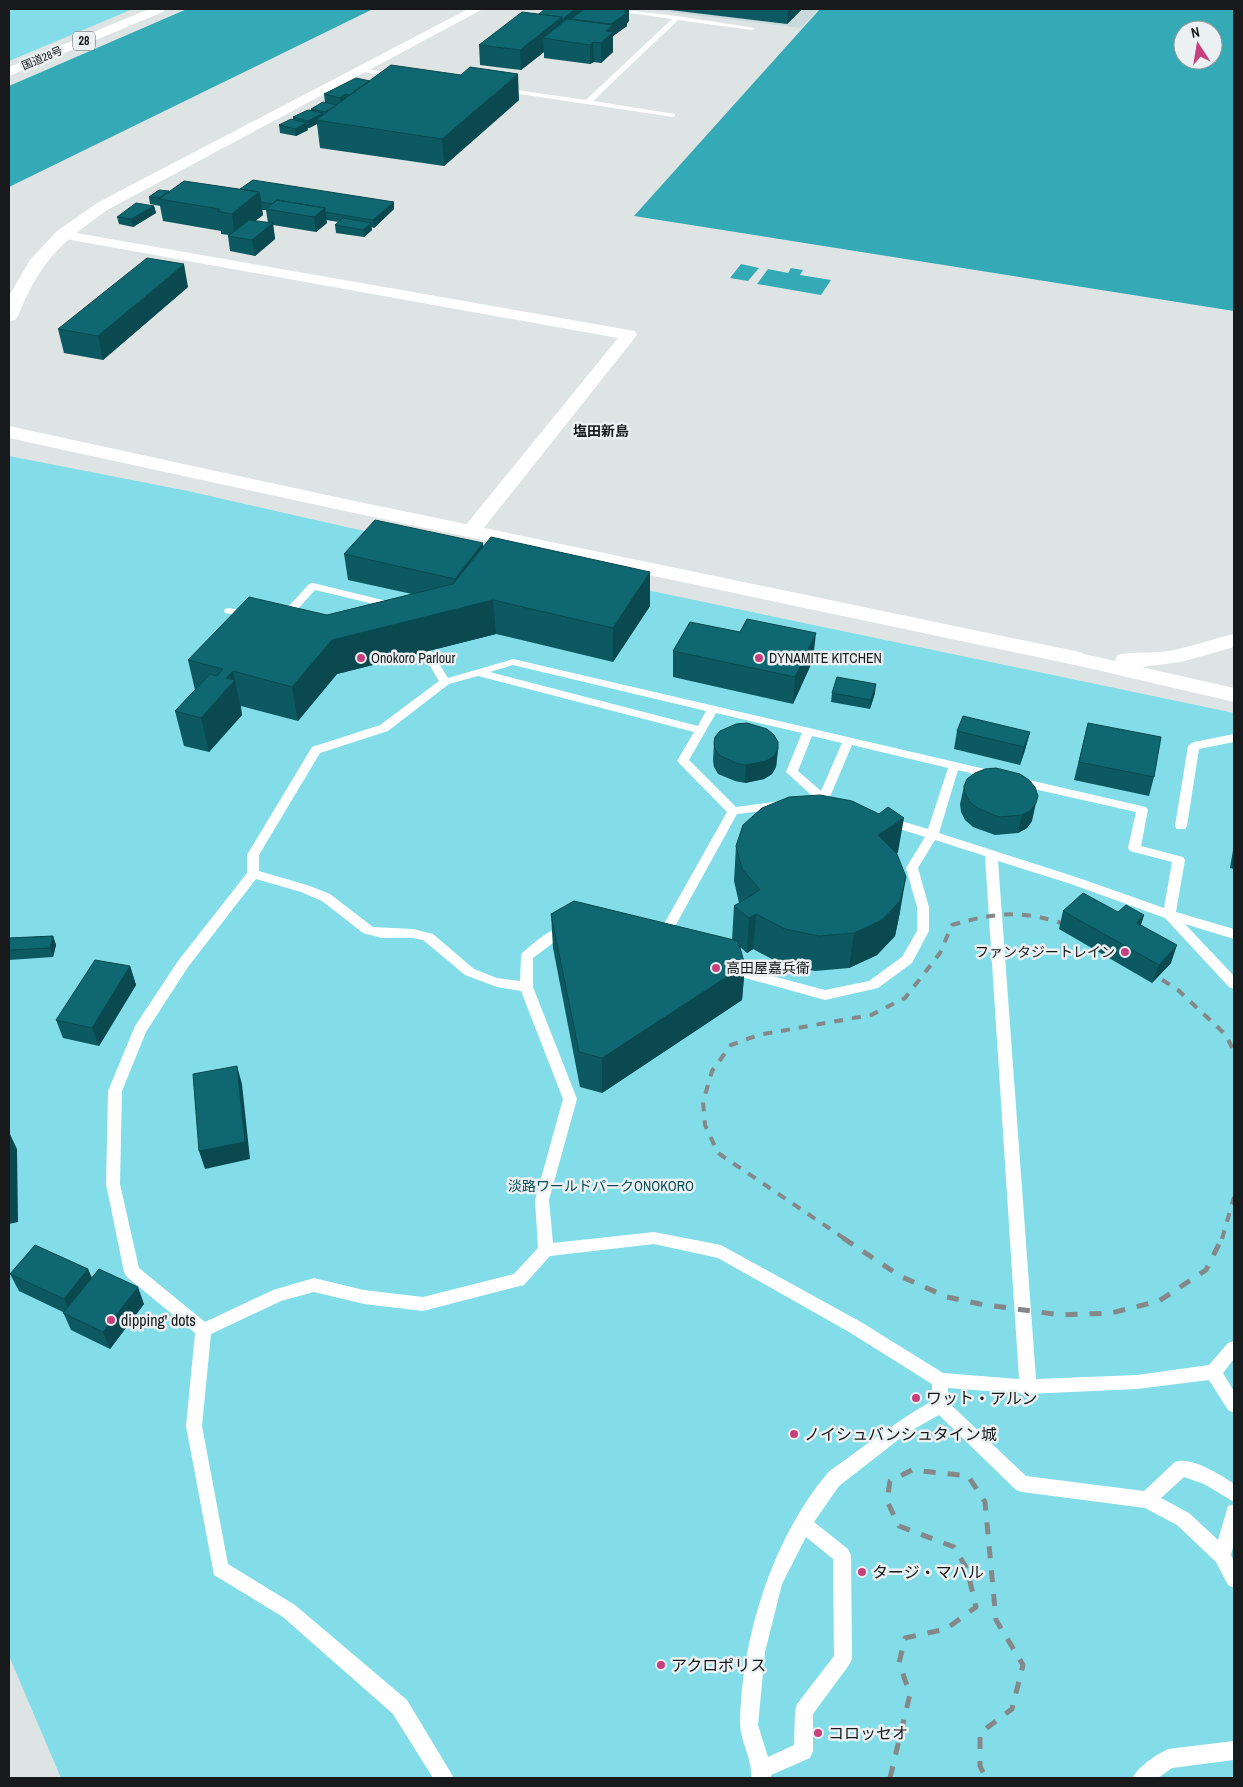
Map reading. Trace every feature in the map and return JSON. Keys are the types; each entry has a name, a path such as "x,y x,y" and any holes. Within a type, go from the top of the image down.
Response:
{"main road":[{"name":"国道28号","path":"9,72 158,9"},
{"path":"9,316 29,273 46,252 103,206 476,9"},
{"path":"9,432 331,502 472,530 1075,658"}],"street":[{"path":"65,235 629,335 472,530"},
{"path":"1075,658 1148,661 1202,650 1234,640"},
{"path":"1075,658 1234,695"}],"lane":[{"path":"604,9 752,28"},
{"path":"587,102 677,18"},
{"path":"358,70 406,77"},
{"path":"492,89 673,115"},
{"path":"229,611 277,621 312,586 403,608"},
{"path":"413,628 445,682"},
{"path":"203,1330 132,1272 113,1184 116,1091 140,1030 183,964 253,874 253,855 316,750 384,728 445,682 513,662 1142,810 1134,848 1179,860 1169,915"},
{"path":"479,672 701,730"},
{"path":"712,709 683,761 733,811"},
{"path":"808,732 792,772 828,801"},
{"path":"1181,826 1194,746 1234,738"},
{"path":"828,801 848,741"},
{"path":"716,962 743,973 825,995 873,985 907,960 922,931 923,907 912,868 932,835 954,766"},
{"path":"733,811 801,802 828,801"},
{"path":"644,935 666,941 733,811"},
{"path":"878,817 1075,881 1169,915 1234,934"},
{"path":"991,855 1028,1387"},
{"path":"253,874 320,894 336,903 360,925 369,930 429,937 455,962 480,978 501,985 526,987"},
{"path":"1169,915 1234,984"},
{"path":"546,1250 542,1200 570,1099 526,987 527,956 557,932 584,928"},
{"path":"203,1330 278,1294 314,1285 364,1297 423,1304 469,1294 518,1280 546,1250 654,1238 721,1252 855,1327 940,1380 1028,1387 1137,1382 1213,1372 1234,1348"},
{"path":"203,1330 194,1426 220,1569 289,1611 400,1707 444,1778"},
{"path":"1213,1372 1234,1404"},
{"path":"940,1380 940,1405 1022,1484 1147,1500 1183,1519 1222,1556 1234,1579"},
{"path":"803,1524 842,1555 843,1659 804,1711 803,1751 761,1773 748,1725 756,1652 774,1582 803,1524 833,1480 901,1428 940,1405"},
{"path":"1147,1500 1181,1468 1208,1477 1234,1494"},
{"path":"1222,1556 1234,1512"},
{"path":"1143,1778 1168,1759 1234,1750"}],"shaded area":[{"path":"187,9 373,9 9,187 9,86"},
{"path":"645,9 818,9 801,28"},
{"path":"820,9 1234,10 1234,311 634,216"},
{"path":"741,264 759,268 748,281 730,278"},
{"path":"791,268 803,270 800,275 831,280 821,295 757,284 768,269 788,273"}],"green space":[{"path":"9,9 133,9 9,61"},
{"name":"淡路ワールドパークONOKORO","path":"9,456 188,491 346,527 1234,713 1234,1778 61,1778 9,1656"}],"building":[{"path":"545,9 575,9 562,20 562,17 539,14"},
{"path":"584,9 628,9 624,12 627,13 611,24 571,19"},
{"path":"522,12 562,17 520,50 479,45"},
{"path":"567,19 613,25 606,31 613,32 601,43 593,42 590,45 543,38"},
{"path":"391,65 461,75 470,67 518,74 442,139 316,120"},
{"path":"356,78 370,81 350,95 346,94 340,98 324,94"},
{"path":"323,102 337,105 325,112 311,109"},
{"path":"308,110 323,113 308,121 293,117"},
{"path":"291,119 307,123 295,129 279,125"},
{"path":"253,180 394,202 373,220 325,212 325,208 277,200 272,204 261,202 259,192 240,189"},
{"path":"184,181 259,192 232,214 217,211 220,209 159,199"},
{"path":"159,190 169,191 159,198 149,197"},
{"path":"277,200 325,208 314,217 266,209"},
{"path":"136,203 154,206 131,219 117,217"},
{"path":"343,218 371,223 363,230 335,225"},
{"path":"249,220 273,223 252,240 228,236"},
{"path":"147,258 184,264 98,336 58,329"},
{"path":"375,520 483,543 455,579 344,554"},
{"path":"491,537 650,572 613,628 493,600 332,640 292,687 233,671 226,678 235,680 201,718 175,711 210,674 217,676 223,669 188,660 249,597 327,615 453,584"},
{"path":"747,619 816,633 795,677 673,651 690,622 740,632"},
{"path":"837,677 876,684 871,700 832,693"},
{"path":"963,716 1030,732 1024,747 957,731"},
{"path":"747,723 767,729 774,735 778,742 778,749 774,756 766,761 746,765 736,763 719,755 714,743 715,737 720,731 736,724"},
{"path":"1088,723 1161,737 1154,777 1079,762"},
{"path":"996,768 1020,774 1035,787 1038,796 1031,810 1022,815 999,817 977,808 969,801 964,786 967,779 985,769"},
{"path":"820,795 852,801 879,814 888,807 904,818 878,835 897,854 906,877 900,901 882,920 854,933 819,936 785,929 756,914 749,918 734,906 760,890 742,869 736,846 743,825 762,808 789,797"},
{"path":"1083,893 1118,912 1126,905 1144,915 1137,923 1177,945 1159,965 1063,911"},
{"path":"574,901 738,941 745,965 602,1058 579,1052 551,914"},
{"path":"53,936 50,948 9,950 9,938"},
{"path":"95,960 130,966 92,1028 56,1020"},
{"path":"237,1066 245,1142 199,1151 193,1074"},
{"path":"9,1132 10,1205 9,1205"},
{"path":"35,1245 88,1269 64,1299 10,1274"},
{"path":"99,1269 138,1287 103,1332 63,1313"}],"railway":[{"path":"845,1239 718,1153 705,1125 703,1102 712,1071 731,1045 758,1035 871,1015 905,998 940,953 952,925 985,917 1013,914 1056,921 1073,927"},
{"path":"1147,970 1178,990 1226,1035 1234,1052"},
{"path":"1222,1239 1234,1197"},
{"path":"843,1238 900,1276 947,1297 980,1304 1061,1315 1111,1313 1159,1301 1206,1270 1222,1238"},
{"path":"890,1778 910,1694 899,1663 905,1638 946,1629 976,1607 967,1569 954,1547 899,1526 887,1501 890,1481 912,1470 968,1476 985,1502 996,1620 1023,1665 1012,1709 980,1733 980,1766 986,1778"}],"place":[{"name":"Onokoro Parlour","path":"361,658"},
{"name":"DYNAMITE KITCHEN","path":"759,658"},
{"name":"ファンタジートレイン","path":"1125,952"},
{"name":"高田屋嘉兵衛","path":"716,968"},
{"name":"dipping' dots","path":"111,1320"},
{"name":"ワット・アルン","path":"916,1398"},
{"name":"ノイシュバンシュタイン城","path":"794,1434"},
{"name":"タージ・マハル","path":"862,1572"},
{"name":"アクロポリス","path":"661,1665"},
{"name":"コロッセオ","path":"818,1733"}],"district":[{"name":"塩田新島","path":"601,431"}]}
